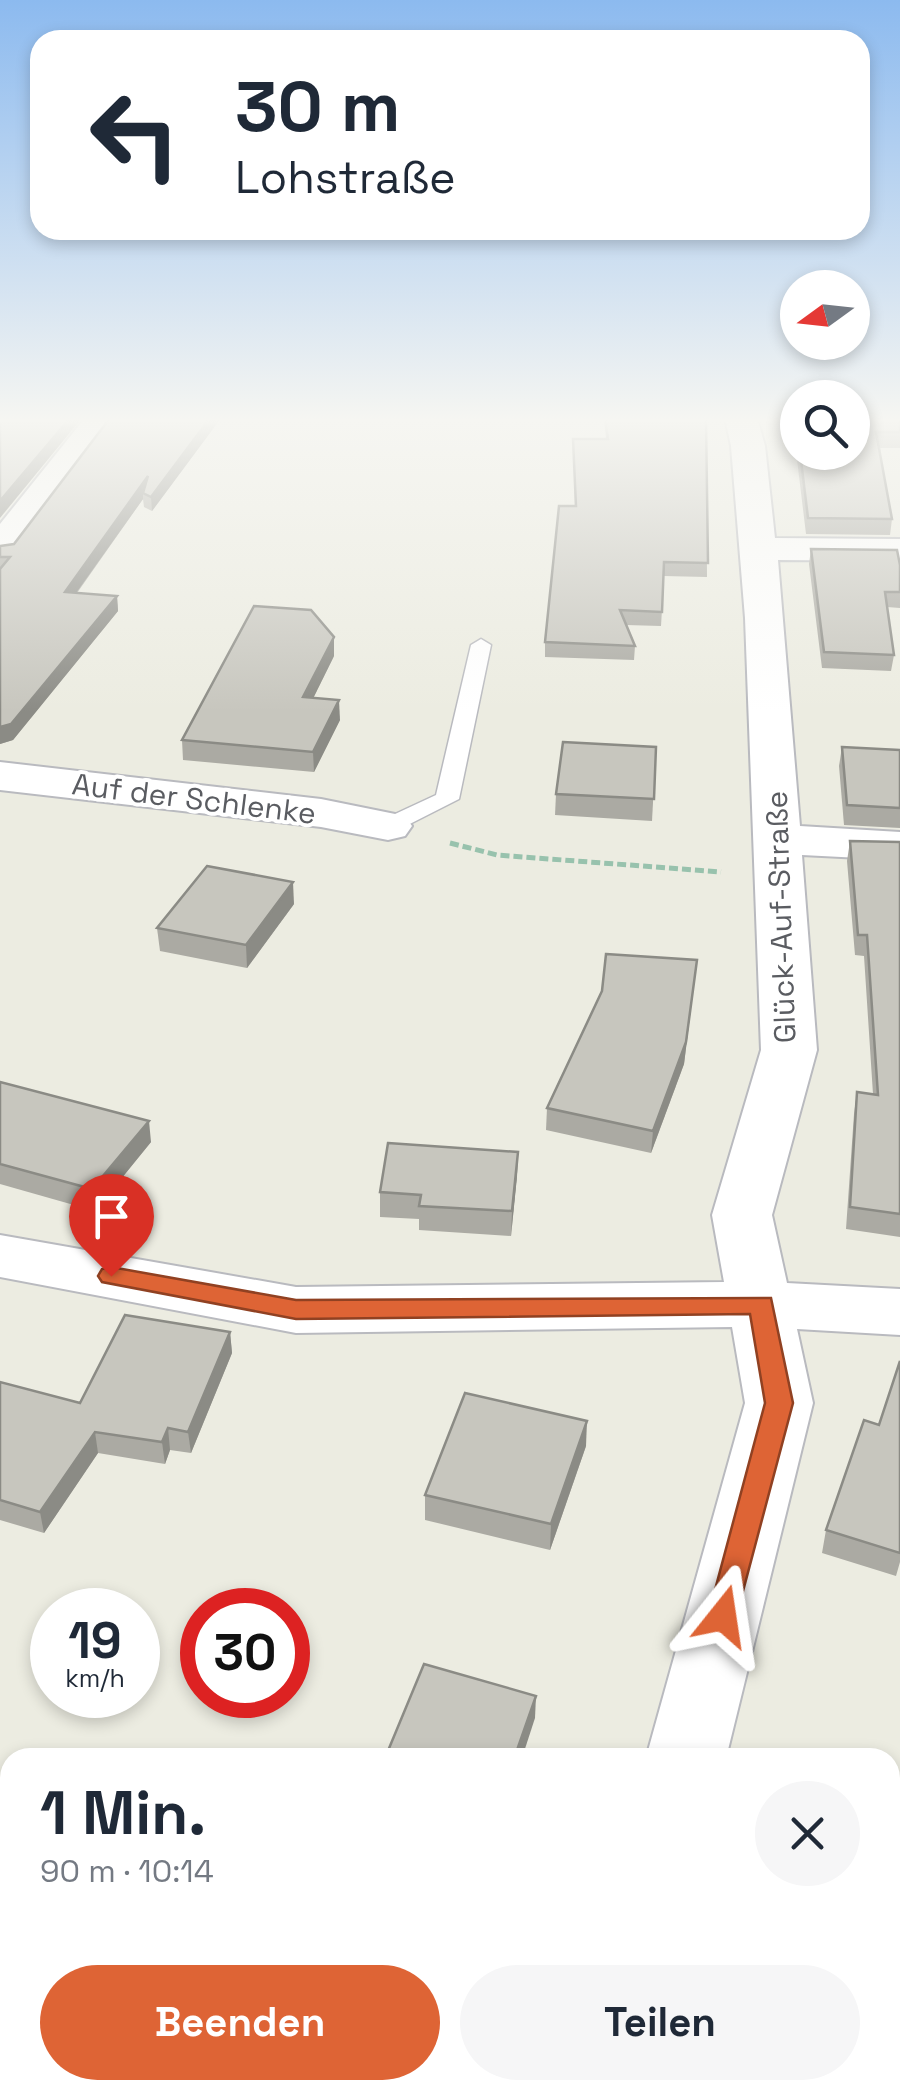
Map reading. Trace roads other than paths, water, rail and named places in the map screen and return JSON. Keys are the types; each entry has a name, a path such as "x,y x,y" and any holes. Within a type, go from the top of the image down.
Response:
{"street":[{"path":"0,548 25,516"},
{"name":"Glück-Auf-Straße","path":"689,1748 779,1403 742,1216 789,1050 780,858 755,516"},
{"path":"759,549 900,550"},
{"name":"Auf der Schlenke","path":"0,776 321,813 388,826"},
{"path":"780,858 900,846"},
{"path":"0,1256 296,1310 762,1304 900,1312"}],"lane":[{"path":"388,826 447,799 481,646"}]}
